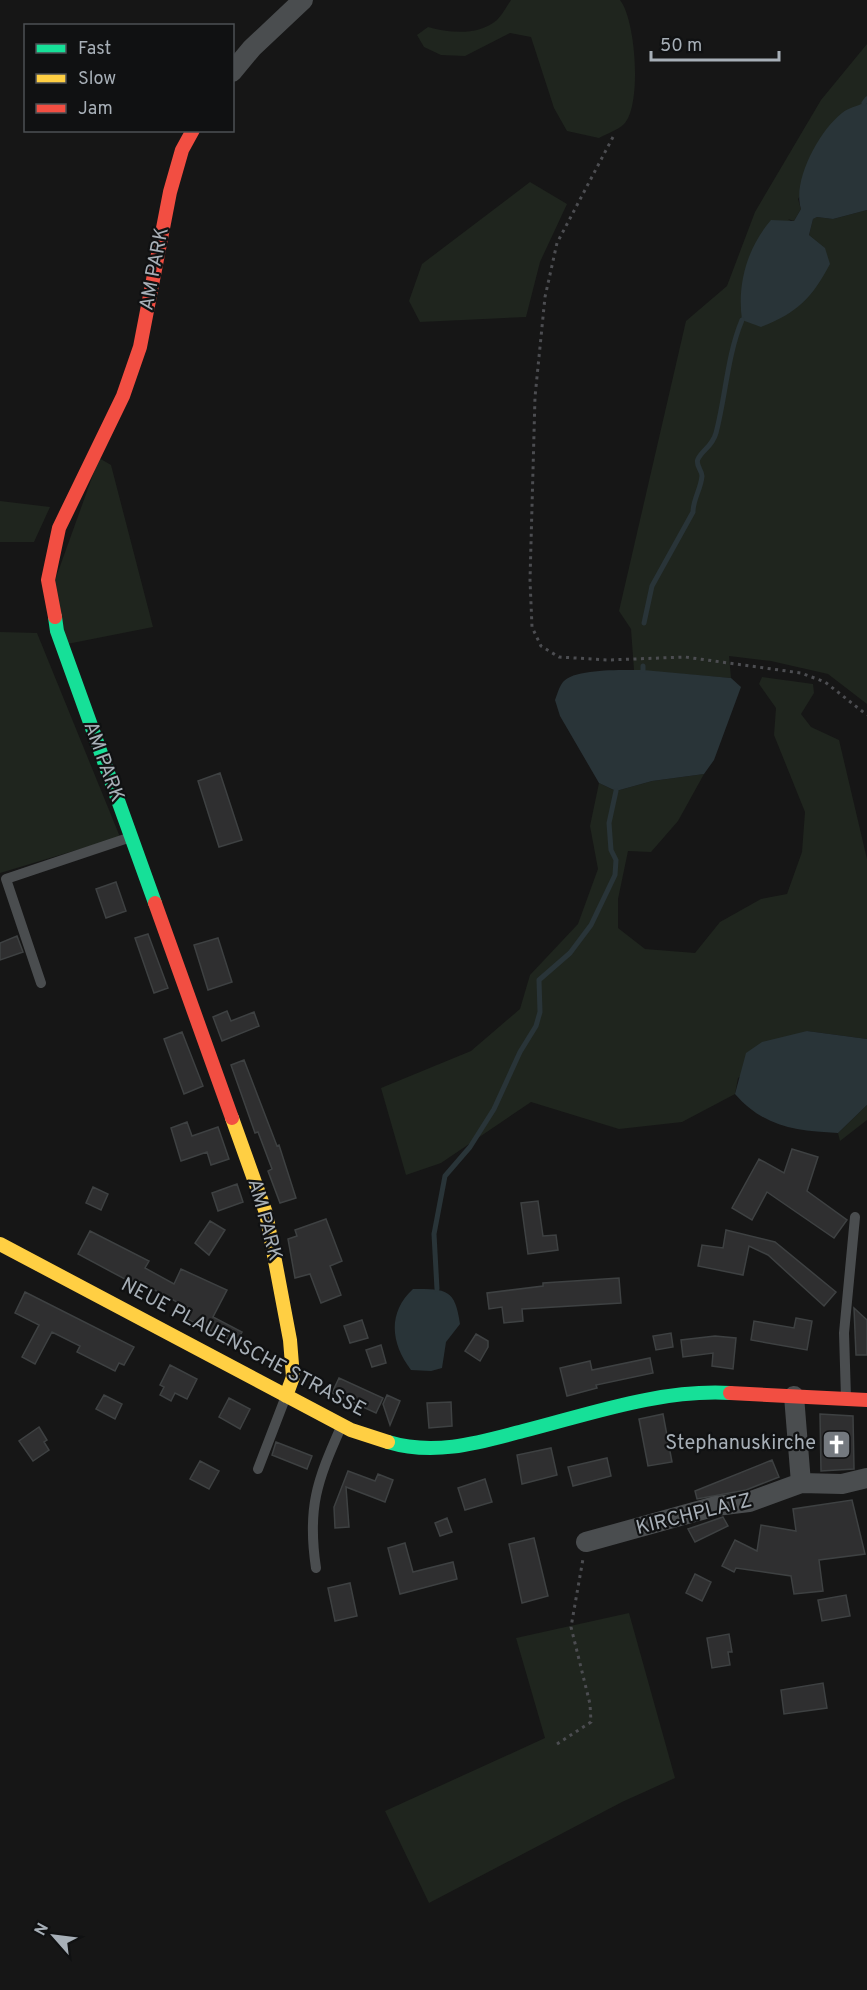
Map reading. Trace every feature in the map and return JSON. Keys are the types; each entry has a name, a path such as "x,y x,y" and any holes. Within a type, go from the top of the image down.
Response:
{"street":[{"path":"234,70 252,48 303,0"},
{"name":"AM PARK","path":"192,132 182,150 170,192 140,347 123,396 59,528 48,580 57,631 266,1213 291,1340 293,1377 286,1396"},
{"name":"NEUE PLAUENSCHE STRASSE","path":"0,1244 45,1265 342,1425 405,1447 459,1448 642,1401 702,1391 867,1400"},
{"path":"794,1396 801,1483"},
{"name":"KIRCHPLATZ","path":"586,1542 716,1506 749,1502 801,1483 842,1484 867,1478"}],"lane":[{"path":"41,983 6,879 131,837"},
{"path":"846,1399 844,1333 855,1217"},
{"path":"258,1469 286,1396"},
{"path":"316,1568 311,1534 313,1501 324,1466 342,1425"}],"path":[{"path":"613,137 557,243 545,297 535,397 530,580 532,627 541,646 559,657 608,660 685,657 801,674 825,682 867,715"},
{"path":"557,1744 591,1722 590,1704 571,1627 586,1542"}],"shaded area":[{"path":"511,0 620,0 626,10 630,25 635,63 633,100 630,114 624,124 599,138 567,131 554,108 531,37 510,33 465,56 441,55 424,47 417,35 428,27 454,32 481,29 497,20"},
{"path":"867,44 867,104 864,103 798,199 801,209 794,221 788,219 825,248 809,235 813,219 817,217 833,219 867,210 867,704 828,674 771,661 729,656 731,678 634,670 631,629 619,611 686,321 727,286 755,212 821,100"},
{"path":"864,103 867,104 867,210 833,219 817,217 813,219 809,235 825,248 830,264 817,286 794,310 774,322 761,327 742,320 743,280 756,242 771,220 794,221 801,209 800,185 804,171 817,144 833,121 842,113"},
{"path":"530,182 567,204 540,262 526,317 420,322 409,301 422,264"},
{"path":"99,458 111,465 153,627 67,644 54,583"},
{"path":"0,501 50,507 34,542 0,542"},
{"path":"0,632 37,633 120,837 0,873"},
{"path":"643,670 731,678 741,687 714,760 704,774 652,781 616,791 599,783 560,716 555,700 563,682 569,677 589,672"},
{"path":"762,677 813,684 814,693 801,714 811,727 839,740 867,859 867,1039 807,1031 738,1078 735,1094 682,1122 619,1129 531,1102 441,1163 406,1175 381,1088 471,1051 520,1009 530,975 578,924 598,869 590,826 599,783 616,791 652,781 704,774 678,821 651,852 628,851 618,899 618,928 645,949 695,953 720,922 761,899 787,894 802,852 805,812 774,735 776,708 759,684"},
{"path":"807,1031 867,1039 867,1105 838,1133 808,1131 782,1125 757,1114 735,1094 746,1053 762,1042"},
{"path":"867,1105 867,1120 840,1141 838,1133"},
{"path":"413,1289 447,1293 452,1298 458,1312 460,1324 446,1342 442,1368 431,1371 411,1370 399,1350 395,1329 396,1318 399,1308"},
{"path":"629,1613 675,1778 622,1802 429,1903 385,1811 545,1738 516,1638"}],"building":[{"path":"220,773 242,840 219,847 198,781"},
{"path":"116,882 126,911 106,918 96,889"},
{"path":"148,934 168,988 154,993 135,938"},
{"path":"17,936 23,952 0,960 0,943"},
{"path":"218,938 232,982 208,990 194,945"},
{"path":"227,1011 231,1021 254,1012 259,1026 222,1041 213,1017"},
{"path":"182,1032 203,1086 184,1094 164,1039"},
{"path":"244,1060 277,1146 279,1145 296,1198 280,1203 268,1171 272,1169 258,1132 255,1133 231,1065"},
{"path":"187,1122 192,1136 218,1127 229,1159 211,1165 207,1152 181,1161 171,1128"},
{"path":"792,1149 818,1157 807,1191 847,1220 834,1238 767,1192 752,1220 732,1208 759,1159 784,1173"},
{"path":"237,1184 243,1202 218,1211 212,1193"},
{"path":"93,1187 108,1194 101,1210 86,1203"},
{"path":"538,1201 543,1236 556,1235 558,1250 528,1254 521,1203"},
{"path":"326,1219 342,1261 330,1266 341,1295 321,1303 310,1274 295,1278 288,1239 297,1236 295,1230"},
{"path":"210,1221 225,1230 209,1255 195,1243"},
{"path":"726,1230 775,1242 836,1292 824,1306 768,1255 749,1246 743,1275 698,1266 702,1245 723,1248"},
{"path":"90,1231 149,1261 145,1268 174,1284 181,1269 227,1290 213,1317 242,1332 236,1343 185,1318 190,1309 138,1281 136,1285 78,1254"},
{"path":"619,1278 621,1303 522,1309 523,1321 504,1323 502,1307 489,1309 487,1293 543,1286 543,1283"},
{"path":"25,1292 134,1347 124,1365 119,1363 115,1371 77,1352 80,1346 52,1332 35,1364 22,1357 39,1325 15,1313"},
{"path":"854,1308 867,1320 867,1355 856,1355"},
{"path":"796,1318 812,1321 807,1350 751,1340 754,1321 794,1328"},
{"path":"362,1320 368,1338 350,1343 344,1326"},
{"path":"671,1333 673,1347 656,1350 653,1336"},
{"path":"476,1334 488,1341 488,1347 480,1361 465,1351"},
{"path":"715,1336 736,1338 733,1369 712,1366 713,1353 683,1357 681,1340"},
{"path":"381,1345 386,1363 372,1367 366,1350"},
{"path":"650,1358 653,1373 596,1385 597,1388 567,1396 560,1368 590,1361 592,1370"},
{"path":"170,1365 197,1379 187,1399 175,1393 171,1401 160,1395 164,1387 160,1385"},
{"path":"339,1378 383,1398 376,1413 332,1393"},
{"path":"104,1395 122,1404 115,1419 96,1409"},
{"path":"387,1395 400,1401 390,1425 383,1404"},
{"path":"229,1398 250,1409 240,1429 219,1417"},
{"path":"451,1402 452,1426 429,1428 427,1403"},
{"path":"663,1414 672,1462 648,1466 639,1419"},
{"name":"Stephanuskirche","path":"820,1414 853,1416 854,1469 821,1471"},
{"path":"39,1427 47,1440 44,1442 49,1450 33,1461 19,1441"},
{"path":"276,1442 312,1456 307,1469 272,1455"},
{"path":"551,1448 557,1475 522,1484 517,1455"},
{"path":"607,1458 611,1476 573,1486 568,1467"},
{"path":"772,1460 779,1477 746,1490 697,1499 695,1491"},
{"path":"200,1461 219,1471 209,1489 190,1479"},
{"path":"348,1471 375,1481 378,1474 393,1480 385,1502 346,1487 349,1527 335,1528 334,1507"},
{"path":"485,1479 492,1502 465,1510 458,1488"},
{"path":"852,1500 865,1554 819,1560 823,1591 794,1594 791,1576 736,1568 734,1572 722,1566 735,1540 757,1551 761,1525 796,1531 793,1509"},
{"path":"723,1517 728,1526 695,1542 688,1529"},
{"path":"447,1518 452,1532 440,1536 435,1523"},
{"path":"534,1538 548,1596 522,1603 509,1544"},
{"path":"405,1543 413,1572 453,1562 457,1579 400,1594 388,1548"},
{"path":"695,1574 711,1582 702,1601 686,1593"},
{"path":"350,1583 357,1616 335,1621 328,1588"},
{"path":"846,1595 850,1616 822,1621 818,1600"},
{"path":"729,1634 732,1652 728,1652 730,1665 712,1668 707,1638"},
{"path":"823,1683 827,1708 784,1714 781,1690"}],"waterway":[{"path":"864,103 867,99"},
{"path":"644,623 652,586 693,512 702,476 697,461 716,433 733,348 742,320"},
{"path":"437,1289 434,1234 445,1176 470,1147 494,1109 520,1052 536,1026 540,1012 539,980 570,953 591,925 615,875 616,860 611,850 609,823 616,791"}],"traffic: fast":[{"path":"55,617 57,631 155,903"},
{"path":"388,1442 422,1448 456,1446 489,1440 625,1404 678,1395 730,1393"}],"traffic: slow":[{"path":"232,1118 266,1213 290,1340 293,1377 286,1396"},
{"path":"0,1244 351,1430 388,1442"}],"traffic: jam":[{"path":"55,617 48,580 59,528 123,396 140,347 170,192 182,150 192,132"},
{"path":"155,903 232,1118"},
{"path":"730,1393 867,1400"}],"place":[{"name":"Stephanuskirche","path":"837,1444"}]}
